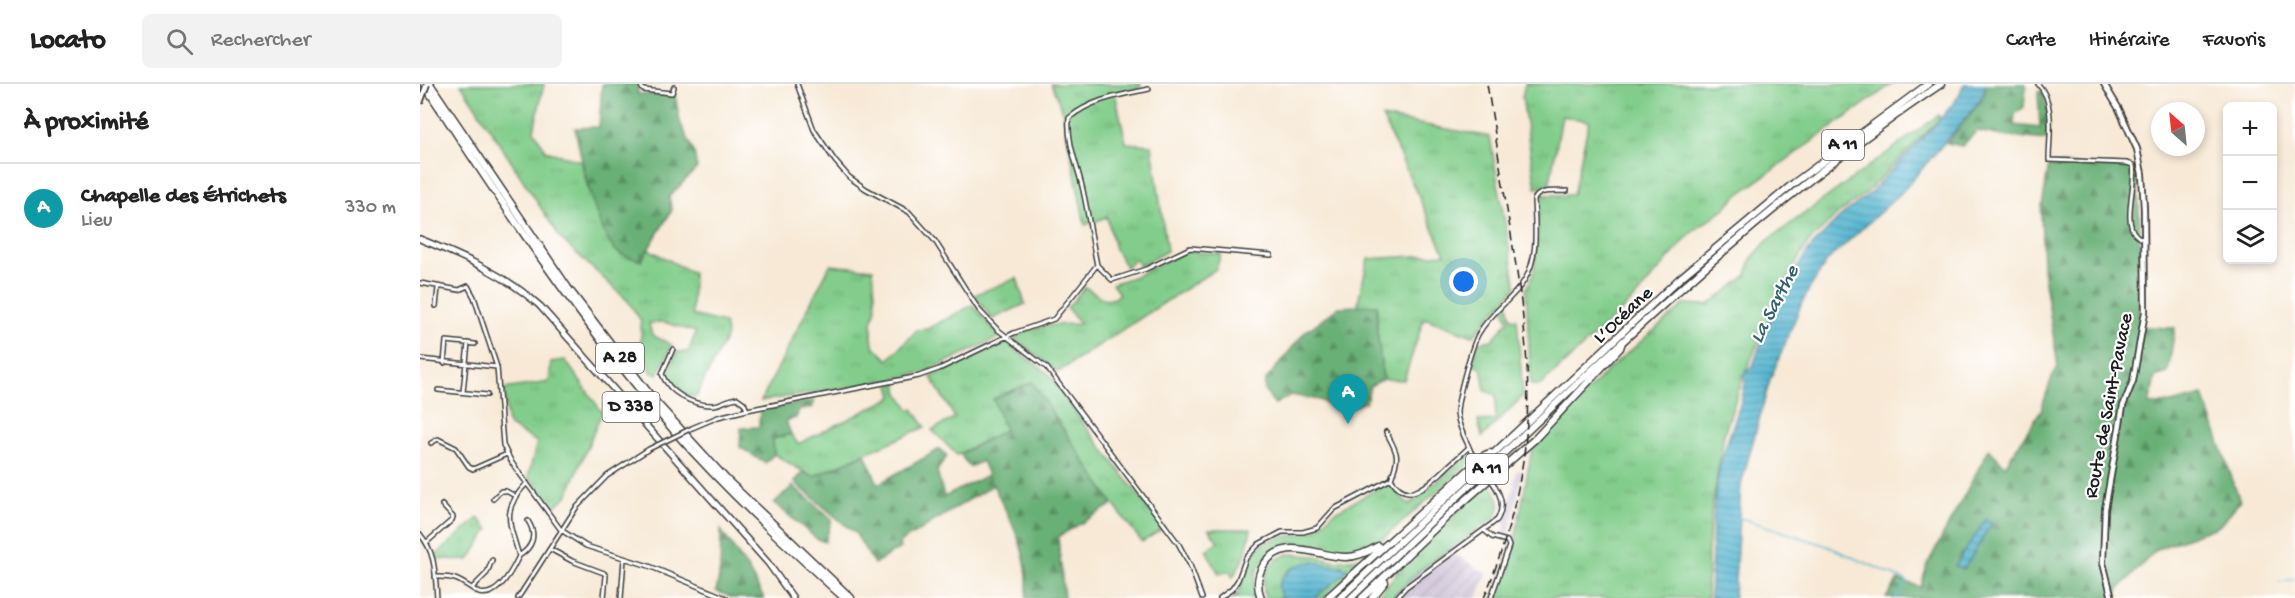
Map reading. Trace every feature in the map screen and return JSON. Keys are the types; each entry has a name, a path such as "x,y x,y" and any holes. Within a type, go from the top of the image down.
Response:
{"highway":[{"name":"A 28","path":"427,84 564,292 618,364 725,487 844,598"},
{"name":"A 28","path":"427,84 568,288 647,392 727,480 851,598"},
{"name":"L’Océane","path":"1340,598 1641,313 1731,234 1822,161 1928,84"},
{"name":"L’Océane","path":"1351,598 1623,339 1734,241 1865,138 1941,84"},
{"path":"1362,598 1535,439 1620,348 1623,339"},
{"path":"1327,598 1386,542 1485,455 1495,451"},
{"path":"1261,598 1258,587 1261,570 1264,563 1277,553 1301,549 1350,557 1367,552 1386,542"},
{"path":"1372,598 1420,543"}],"main road":[{"name":"D 338","path":"420,241 468,258 499,275 523,291 548,314 768,563 793,598"}],"street":[{"path":"420,103 427,84"},
{"path":"640,84 643,90 656,92 672,93 674,87"},
{"path":"797,84 814,130 835,161 849,177 909,212 935,241 979,310 1007,337 1047,368 1071,398 1178,543 1190,565 1202,598"},
{"path":"2038,84 2044,93 2049,111 2049,160 2133,165 2135,172 2131,193 2132,230 2144,240"},
{"name":"Route de Saint-Pavace","path":"2104,84 2119,109 2137,149 2142,174 2144,240 2145,312 2140,347 2133,381 2123,406 2105,509 2103,563 2112,598"},
{"path":"1149,89 1098,101 1069,117 1069,139 1084,195 1097,265 1112,280 1146,269 1190,248 1271,255"},
{"path":"1396,598 1406,587 1484,530 1501,514 1501,498 1462,433 1457,413 1459,398 1478,334 1524,283 1532,260 1535,236 1534,200 1540,192 1567,191"},
{"path":"518,598 576,508 607,476 649,449 718,417 919,376 939,369 1007,337 1054,319 1097,265"},
{"path":"420,283 459,290 468,286 474,297 497,368 502,445 512,463 561,530 586,546 649,566 726,598"},
{"path":"436,306 438,288"},
{"path":"444,363 446,340 475,344"},
{"path":"463,392 468,343"},
{"path":"673,349 662,374 680,396 714,405 737,398 744,403 747,410"},
{"path":"420,359 497,368"},
{"path":"438,390 487,395"},
{"path":"1220,598 1232,590 1246,558 1259,543 1282,532 1303,532 1317,528 1334,509 1391,479 1396,465 1397,452 1386,432"},
{"path":"431,443 438,439 456,448 473,469 507,453"},
{"path":"1391,479 1403,490 1412,493 1422,490 1469,447"},
{"path":"519,556 508,520 515,496 527,483"},
{"path":"493,499 501,491 515,496"},
{"path":"427,542 452,520 453,517 442,505"},
{"path":"435,577 448,576 458,579 480,594 491,595 498,591 513,571 519,556 526,551 532,540 534,532 528,521"},
{"path":"1484,530 1492,537 1508,541 1509,546 1491,598"},
{"path":"420,534 427,542 434,557 437,598"},
{"path":"549,549 604,573 606,576 604,598"},
{"path":"621,598 624,559"},
{"path":"473,588 487,573 492,560"}],"shaded area":[{"path":"1517,470 1523,471 1508,536 1503,534"},
{"path":"1448,550 1487,574 1477,598 1391,598 1420,570"}],"green space":[{"path":"461,84 544,84 534,130 546,151 581,161 589,192 641,261 648,249 693,273 692,315 724,323 727,335 696,397 686,395 666,374 677,352 688,352 696,332 663,322 649,323 652,335 672,345 658,374 652,373 641,347 641,321 628,301 561,239"},
{"path":"602,84 638,84 638,94 675,95 680,122 694,152 697,168 669,197 672,210 641,261 618,253 608,241 595,210 581,156 575,128 599,127"},
{"path":"1051,84 1141,84 1140,88 1115,93 1126,143 1152,145 1167,251 1139,266 1136,259 1126,267 1115,249 1107,217 1085,225 1062,109"},
{"path":"1525,84 1892,84 1738,195 1725,208 1690,234 1634,299 1541,385 1531,385 1526,289 1534,272 1540,204 1544,195 1573,195 1589,121 1562,116 1549,187 1536,188 1522,97"},
{"path":"1988,84 2026,84 2024,107 2015,114 2014,125 2040,128 2038,92 2042,90 2048,112 2047,140 1977,131 1962,146 1947,143 1983,98"},
{"path":"1939,115 1940,118 1865,194 1839,213 1808,243 1789,274 1744,375 1724,434 1712,505 1707,598 1494,598 1514,546 1532,449 1611,367 1685,304 1708,305 1747,275 1751,259 1767,241"},
{"path":"1382,117 1490,137 1516,287 1473,336 1424,318 1404,380 1383,379 1377,331 1377,305 1357,306 1368,259 1445,254"},
{"path":"2049,164 2137,168 2140,231 2139,327 2175,328 2168,373 2155,377 2149,405 2171,403 2203,395 2240,501 2219,526 2157,549 2118,590 2117,598 1886,598 1898,580 1921,587 1927,565 1989,449 2005,466 2041,410 2053,374 2058,367 2043,269 2041,212"},
{"path":"1186,251 1221,254 1216,269 1058,372 1014,338 1037,328 1080,324 1067,308 1085,287 1105,300 1115,298 1119,294 1112,284 1136,276"},
{"path":"830,265 873,269 876,308 872,322 873,345 888,360 917,330 927,329 973,305 1000,337 927,371 889,381 761,401"},
{"path":"1017,278 1025,304 992,319 974,295"},
{"path":"1508,303 1511,318 1517,319 1523,396 1482,437 1478,421 1495,420 1496,395 1485,391 1481,367 1472,365 1477,343 1492,340 1508,321 1503,307"},
{"path":"1377,305 1377,331 1383,379 1370,386 1366,402 1338,411 1320,400 1291,395 1275,404 1265,390 1266,380 1305,332 1339,307"},
{"path":"1006,343 1049,374 1086,427 1164,528 1142,542 1113,504 1032,383 1005,430 957,455 932,430 955,418 931,377"},
{"path":"565,360 602,412 567,496 552,509 528,477 537,442 508,425 504,389 549,382 551,362"},
{"path":"1032,382 1113,504 1058,537 1064,598 1026,598 1026,568 1023,554 1013,525 993,485 899,543 900,548 874,564 856,534 794,482 804,472 813,477 865,454 878,484 940,449 947,456 937,471 944,497 988,475 982,461 970,467 960,454 1005,430 993,399"},
{"path":"897,383 899,393 925,427 812,477 774,454 773,439 791,434 798,444 893,397 890,385"},
{"path":"814,401 813,407 799,410 796,418 786,421 791,434 773,439 774,454 765,463 740,447 741,428 759,427 760,410"},
{"path":"1470,454 1474,459 1375,545 1352,553 1295,546 1284,547 1264,559 1258,568 1255,577 1255,598 1231,598 1238,594 1245,570 1253,554 1263,544 1276,538 1315,531 1333,513 1388,483 1409,505"},
{"path":"1489,482 1499,500 1499,509 1494,518 1420,570 1391,598 1376,598 1402,567"},
{"path":"793,486 832,519 825,542 817,539 774,503"},
{"path":"478,518 489,529 469,560 436,559 436,555"},
{"path":"1209,529 1251,529 1245,556 1233,577 1229,571 1219,574 1206,550 1218,542"},
{"path":"721,530 764,598 733,598 716,591 720,568"},
{"path":"1288,554 1317,556 1335,561 1367,557 1324,598 1315,598 1343,574 1342,566 1313,562 1281,597 1284,598 1265,598 1264,583 1267,571 1275,561"}],"water":[{"name":"La Sarthe","path":"1964,84 1986,84 1981,98 1971,112 1902,192 1827,261 1801,305 1770,380 1741,485 1734,598 1710,598 1719,470 1743,394 1745,373 1753,365 1788,282 1810,248 1843,214 1868,195 1939,121 1958,97"},
{"path":"1986,519 1992,523 1964,569 1955,566"},
{"path":"1313,562 1347,568 1344,574 1315,598 1281,597 1279,590 1282,577 1299,565"}],"waterway":[{"path":"1738,517 1827,546 1907,581 1896,598"},
{"path":"2279,582 2295,579"}],"railway":[{"path":"1484,598 1503,545 1517,491 1524,454 1528,397 1522,312 1487,84"}],"place":[{"name":"Chapelle des Étrichets","path":"1348,424"}]}
